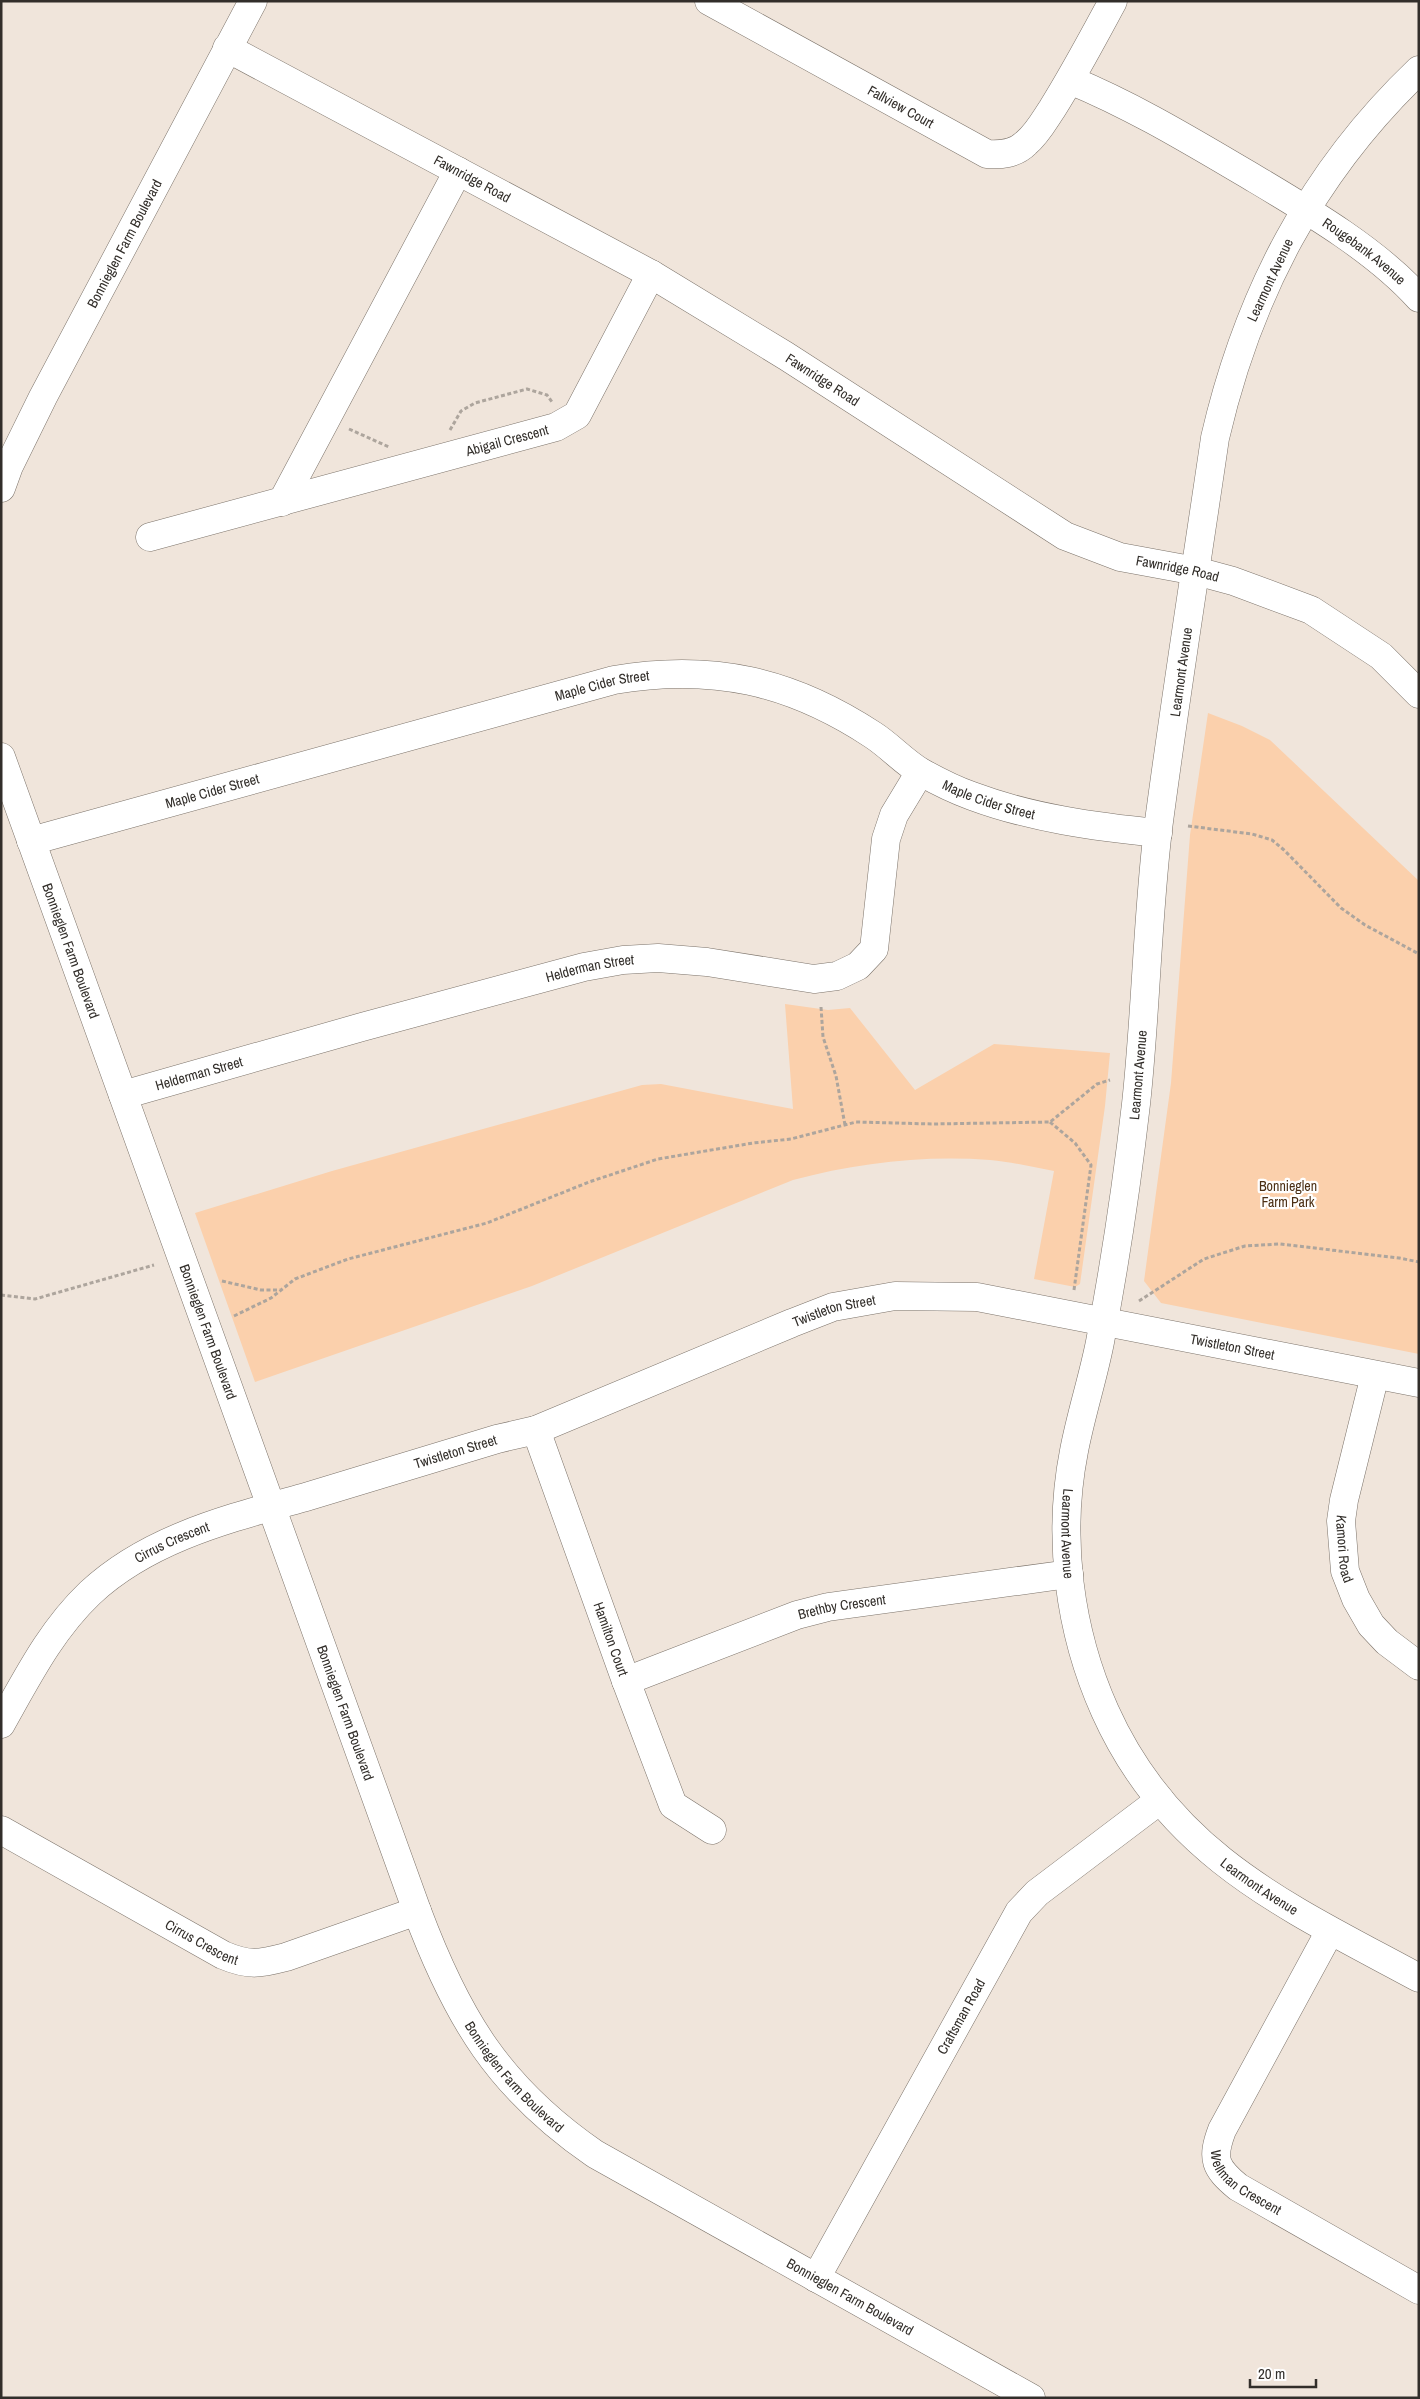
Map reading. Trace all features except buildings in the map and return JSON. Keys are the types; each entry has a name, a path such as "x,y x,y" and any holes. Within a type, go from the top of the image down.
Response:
{"street":[{"name":"Bonnieglen Farm Boulevard","path":"1,488 9,466 39,405 253,1"},
{"name":"Fallview Court","path":"709,1 987,154 1000,155 1014,152 1026,144 1035,134 1070,80 1113,1"},
{"name":"Fawnridge Road","path":"227,48 651,274 786,356 1065,536 1120,557 1196,571 1233,581 1311,610 1381,656 1419,694"},
{"name":"Learmont Avenue","path":"1419,70 1396,92 1341,156 1305,210 1272,270 1250,319 1225,395 1215,438 1158,833 1136,1101 1104,1322 1074,1450 1068,1485 1066,1535 1069,1574 1077,1627 1093,1683 1124,1747 1160,1800 1202,1845 1232,1870 1330,1931 1419,1978"},
{"path":"1070,80 1143,113 1305,210"},
{"path":"282,502 458,171"},
{"name":"Rougebank Avenue","path":"1305,210 1394,274 1419,298"},
{"name":"Abigail Crescent","path":"150,537 556,427 577,415 651,274"},
{"name":"Maple Cider Street","path":"31,841 614,680 646,674 708,674 759,683 791,692 821,704 847,718 883,742 920,772 972,796 1054,818 1158,833"},
{"name":"Bonnieglen Farm Boulevard","path":"1,757 417,1911 435,1959 460,2011 488,2053 530,2102 567,2134 595,2154 1031,2398"},
{"name":"Helderman Street","path":"123,1095 362,1027 584,967 623,960 658,958 706,962 814,979 837,976 858,966 874,949 886,839 894,815 920,772"},
{"name":"Twistleton Street","path":"272,1506 488,1442 536,1430 792,1323 833,1307 868,1299 925,1294 977,1297 1419,1384"},
{"name":"Kamori Road","path":"1375,1375 1344,1500 1341,1521 1345,1571 1356,1599 1371,1626 1387,1642 1419,1666"},
{"name":"Hamilton Court","path":"536,1430 626,1681 673,1805 712,1830"},
{"name":"Cirrus Crescent","path":"1,1724 40,1655 64,1620 113,1574 143,1555 202,1528 272,1506"},
{"name":"Brethby Crescent","path":"626,1681 797,1615 828,1607 1069,1574"},
{"name":"Craftsman Road","path":"816,2278 1019,1912 1036,1893 1160,1800"},
{"name":"Cirrus Crescent","path":"1,1830 223,1955 242,1963 264,1963 286,1957 417,1911"},
{"name":"Wellman Crescent","path":"1330,1931 1222,2130 1215,2155 1217,2167 1238,2187 1419,2290"}],"path":[{"path":"449,432 461,411 475,403 527,389 547,395 553,402"},
{"path":"342,426 388,446 396,446"},
{"path":"1188,826 1252,834 1272,840 1341,908 1365,925 1419,954"},
{"path":"821,1007 823,1037 836,1076 845,1125"},
{"path":"234,1316 271,1298 295,1279 348,1259 487,1223 625,1169 658,1159 752,1143 791,1139 856,1122 933,1124 1050,1122 1097,1084 1110,1080"},
{"path":"1050,1122 1075,1143 1091,1165 1074,1290 1082,1291"},
{"path":"1138,1301 1204,1259 1245,1246 1280,1244 1419,1262"},
{"path":"1,1295 35,1299 154,1265"},
{"path":"222,1282 261,1290 282,1290"}],"green space":[{"name":"Bonnieglen Farm Park","path":"1208,713 1242,726 1270,740 1419,881 1419,1354 1161,1303 1144,1281 1171,1083 1190,835"},
{"path":"785,1004 828,1010 850,1008 915,1090 994,1044 1110,1053 1105,1106 1080,1284 1075,1287 1034,1279 1054,1171 990,1160 940,1159 890,1162 841,1169 793,1180 532,1286 255,1382 195,1213 332,1171 642,1085 661,1084 793,1109"}]}
